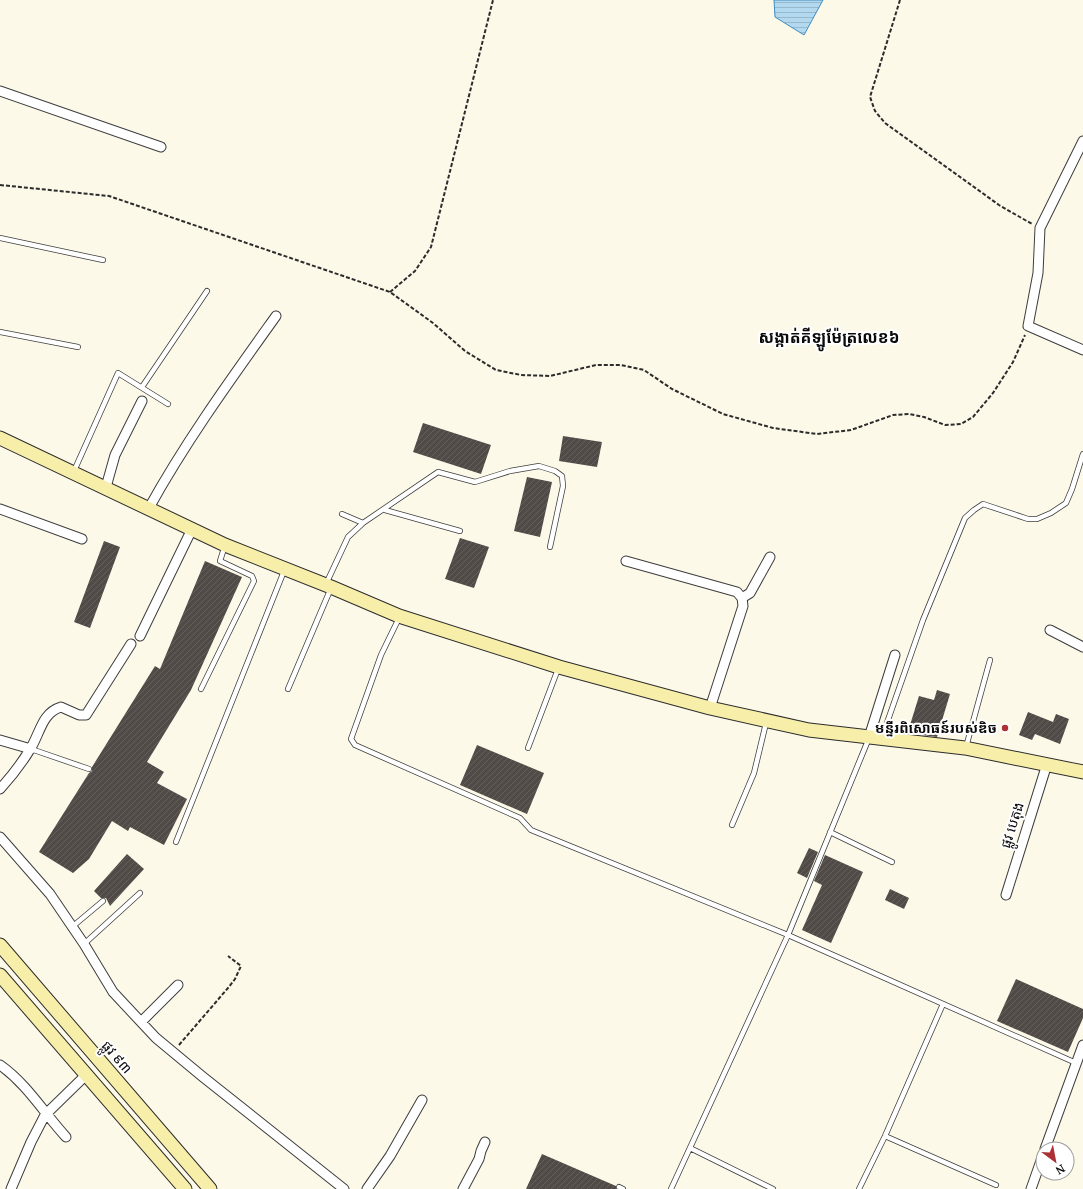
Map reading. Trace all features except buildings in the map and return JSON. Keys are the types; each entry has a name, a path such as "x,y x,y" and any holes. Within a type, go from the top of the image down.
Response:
{"street":[{"path":"0,91 161,147"},
{"path":"1082,143 1040,228 1038,273 1028,326 1083,350"},
{"path":"149,508 190,439 276,316"},
{"path":"106,487 115,455 142,400"},
{"path":"0,438 106,487 225,545 399,616 559,667 710,708 809,730 965,748 1083,772"},
{"path":"0,509 82,539"},
{"path":"140,636 192,529"},
{"path":"742,598 750,593 770,556"},
{"path":"626,561 737,592 742,598 743,606 710,708"},
{"path":"1050,630 1083,647"},
{"path":"0,788 31,749 46,718 53,709 61,707 79,715 86,715 131,644"},
{"path":"875,738 895,655"},
{"path":"0,740 31,749"},
{"name":"ផ្លូវ បេតុង","path":"1006,895 1047,764"},
{"path":"0,837 50,894 84,944 112,992 141,1022 173,1052 344,1189"},
{"name":"ផ្លូវ ៩៣","path":"0,945 210,1189"},
{"path":"0,974 184,1189"},
{"path":"141,1022 178,985"},
{"path":"1048,1141 1083,1045"},
{"path":"0,1065 30,1093 45,1115 66,1137"},
{"path":"11,1189 31,1142 45,1115 86,1075"},
{"path":"367,1189 390,1156 422,1100"},
{"path":"463,1189 479,1159 485,1142"},
{"path":"1031,1189 1035,1178"}],"lane":[{"path":"0,238 103,260"},
{"path":"142,387 207,291"},
{"path":"0,332 78,347"},
{"path":"73,472 118,373 168,404"},
{"path":"671,1189 788,935 830,832 875,738 965,518 983,504 1028,520 1037,519 1052,513 1066,503 1083,454"},
{"path":"288,689 348,537 363,523 385,510 438,472 475,482 510,471 539,466 555,471 562,476 563,486 550,547"},
{"path":"385,510 460,531"},
{"path":"342,514 363,523"},
{"path":"201,689 254,581 252,576 220,561 225,545"},
{"path":"176,842 284,569"},
{"path":"399,616 381,655 351,739 355,745 520,818 530,830 788,935 1076,1063"},
{"path":"965,748 990,660"},
{"path":"528,748 559,667"},
{"path":"732,825 754,773 766,721"},
{"path":"31,749 89,769"},
{"path":"830,832 892,862"},
{"path":"84,944 140,893"},
{"path":"72,927 103,901"},
{"path":"859,1189 885,1136 943,1004"},
{"path":"885,1136 996,1185"},
{"path":"690,1148 773,1189"}],"path":[{"path":"390,292 415,271 431,247 493,0"},
{"path":"900,0 870,97 875,111 884,123 942,165 999,204 1040,228"},
{"path":"0,185 109,196 390,292 433,323 465,351 496,370 521,375 550,376 596,365 621,365 644,370 672,389 723,414 773,428 817,434 851,430 893,415 909,414 924,417 945,425 961,424 973,417 993,393 1013,362 1028,326"},
{"path":"173,1052 235,979 241,966 228,956"}],"water":[{"path":"774,0 823,0 804,35 775,17"}],"place":[{"name":"មន្ទីរពិសោធន៍របស់ឌិច","path":"1005,728"}],"district":[{"name":"សង្កាត់គីឡូម៉ែត្រលេខ៦","path":"829,337"}]}
